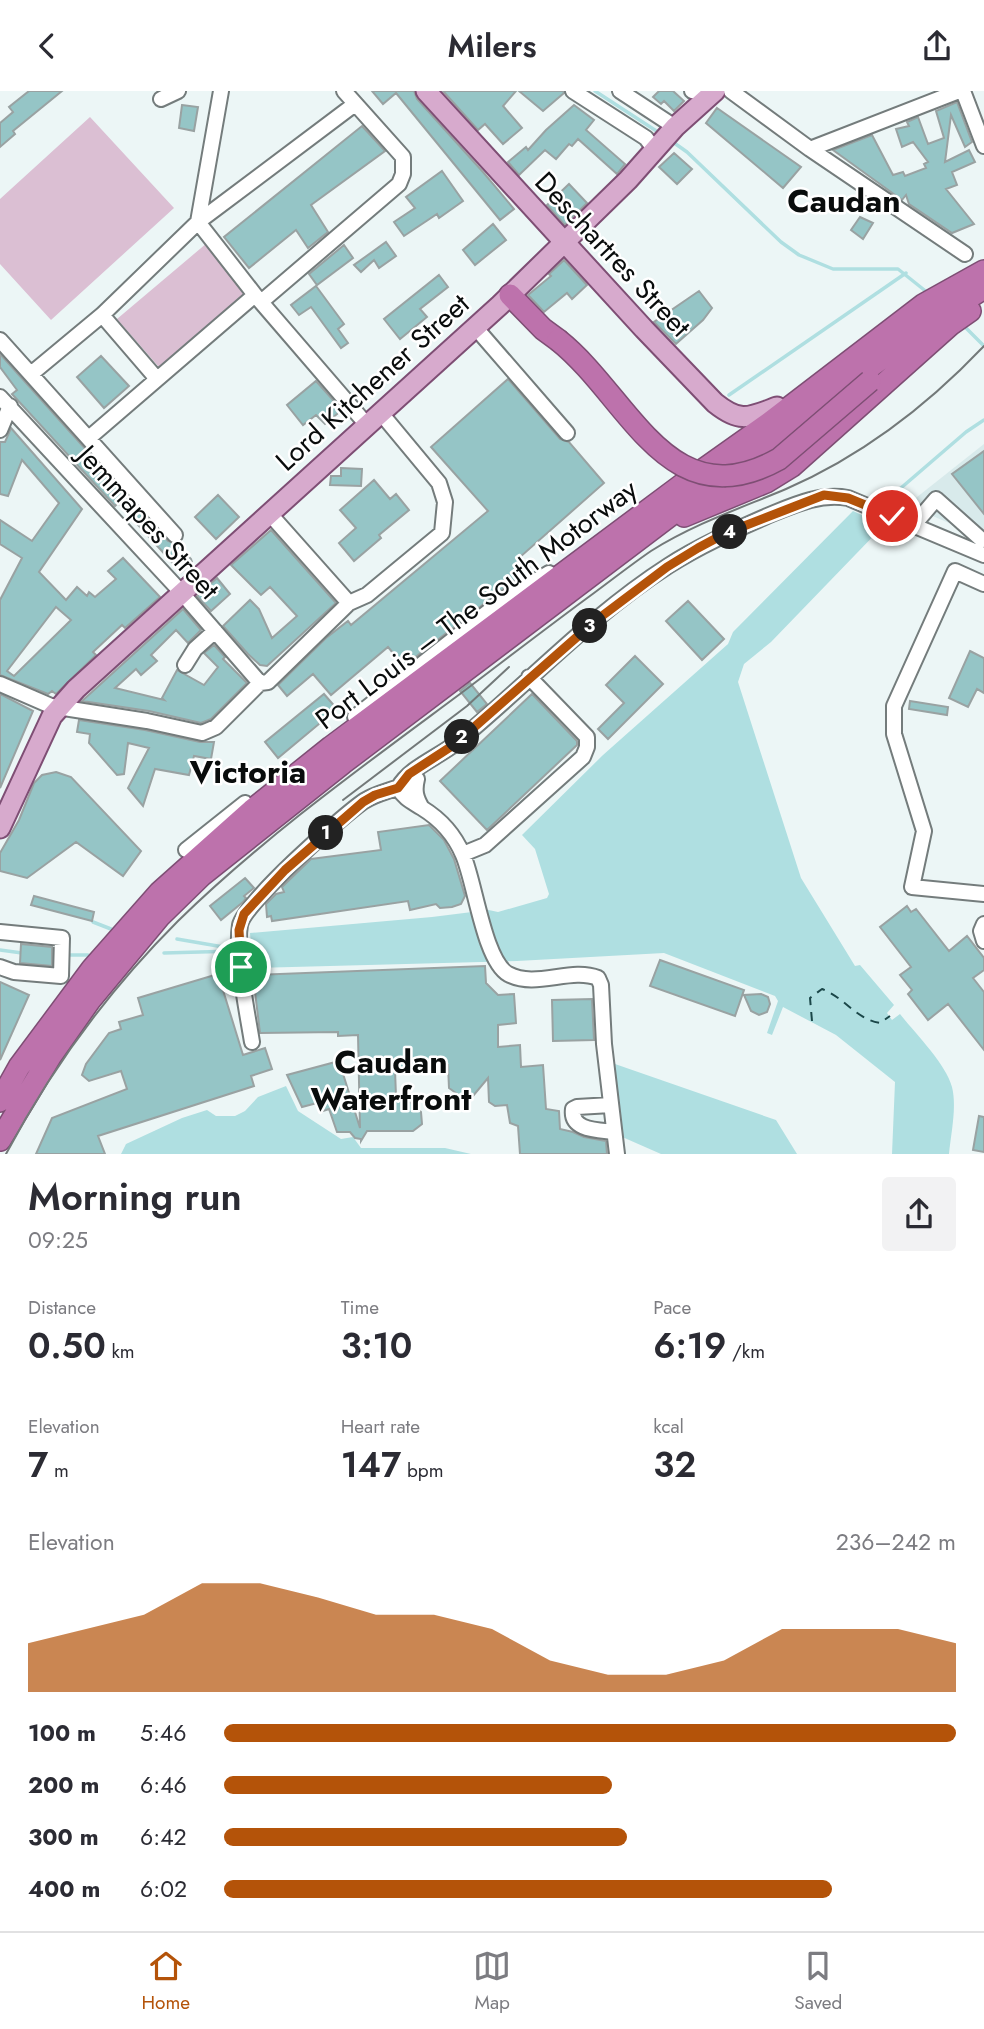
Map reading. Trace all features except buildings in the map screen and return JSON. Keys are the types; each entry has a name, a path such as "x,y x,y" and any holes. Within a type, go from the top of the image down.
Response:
{"highway":[{"path":"510,295 543,329 582,359 661,453 684,468 712,475 740,475 779,459 914,343 942,279 975,256"},
{"name":"Port Louis – The South Motorway","path":"0,1101 19,1067 92,969 136,918 181,871 261,802 331,747 635,532 927,317 957,284 984,271"},
{"name":"Port Louis – The South Motorway","path":"50,1057 159,917 202,875 258,829 495,646 809,391 927,317 983,299"},
{"path":"635,532 671,485 777,407 927,317"},
{"path":"635,532 766,482 792,466 927,317"},
{"path":"0,1124 18,1091 50,1057"},
{"path":"0,1140 50,1057"},
{"path":"0,1086 19,1067"}],"main road":[{"name":"Deschartres Street","path":"426,91 644,329 728,413 739,418 749,418 777,407"},
{"name":"Lord Kitchener Street","path":"0,828 6,797 52,716 76,689 510,295 664,140 706,92"}],"street":[{"path":"160,99 178,91"},
{"path":"0,684 60,708 147,721 202,733 216,727 349,603 367,595 442,533 445,502 439,483 373,419 258,298 198,222 221,91"},
{"path":"90,437 399,184 404,174 403,157 344,91"},
{"path":"573,91 646,138 664,140"},
{"path":"620,91 664,140"},
{"path":"731,91 810,149 975,256"},
{"path":"810,149 961,91 984,146"},
{"path":"31,375 102,315 198,222 355,104"},
{"path":"102,315 158,379"},
{"path":"475,327 568,433"},
{"path":"0,340 90,437 175,535"},
{"path":"0,430 5,401"},
{"name":"Jemmapes Street","path":"5,401 264,683"},
{"path":"186,850 503,600 542,578 671,485"},
{"path":"398,788 409,774 455,744 529,677 649,579 726,533 824,495 848,498 984,555"},
{"path":"914,526 936,499 982,540"},
{"path":"269,513 349,603"},
{"path":"966,548 894,706 894,734 924,831 912,887 984,894"},
{"path":"956,571 984,584"},
{"path":"185,665 195,649 215,631"},
{"path":"463,853 485,845 583,757 587,747 587,737 529,677"},
{"path":"252,1042 241,967 239,930 244,914 314,842 363,802 417,779 439,755"},
{"path":"417,779 416,797 422,808"},
{"path":"398,788 410,802 448,829 463,853 477,909 495,960 508,973 521,978 538,979 587,974 598,978 601,985 604,1044 617,1154"},
{"path":"984,924 981,931 984,941"},
{"path":"0,932 62,939 61,976 14,972 0,967"},
{"path":"611,1105 577,1107 573,1109 572,1116 573,1121 579,1125 614,1132"}],"shaded area":[{"path":"90,117 174,208 51,320 0,264 0,199"},
{"path":"207,243 254,303 165,374 117,319"},
{"path":"984,444 984,538 907,505"}],"water":[{"path":"853,511 884,525 771,642 744,664 738,682 801,878 855,966 860,965 894,1005 887,1013 892,1020 900,1014 949,1078 954,1103 949,1154 892,1154 895,1082 836,1035 783,1007 772,1035 767,1033 778,1001 775,996 664,953 517,961 253,968 250,933 432,917 484,909 498,912 547,898 549,894 535,849 522,835 603,755 728,644 733,632"},
{"path":"615,1064 776,1120 797,1154 661,1154 620,1136"},
{"path":"286,1086 298,1111 341,1139 353,1137 361,1148 445,1148 471,1154 121,1154 126,1144 182,1118 207,1110 216,1116 235,1116 245,1111 258,1097"}],"waterway":[{"path":"595,91 661,134"},
{"path":"670,140 687,152 781,242 799,255 833,269 898,269 928,293"},
{"path":"729,395 906,273"},
{"path":"962,324 984,346"},
{"path":"880,506 966,432 984,420"},
{"path":"93,922 111,929"},
{"path":"177,939 235,949"},
{"path":"0,950 22,953"},
{"path":"164,953 236,951"},
{"path":"65,955 88,955"}],"ferry route":[{"path":"812,1021 810,998 822,989 872,1021 880,1023 890,1016"}],"tram line":[{"path":"6,1154 62,1061 129,974 178,921 279,831 651,551 701,525 814,476 867,445 940,389 984,346"},
{"path":"343,800 467,706 509,667"}],"district":[{"name":"Caudan","path":"844,201"},
{"name":"Victoria","path":"248,772"},
{"name":"Caudan Waterfront","path":"391,1080"}],"route":[{"path":"241,967 239,930 244,914 314,842 363,802 387,790 398,788 409,774 455,744 562,649 667,567 726,533 824,495 848,498 892,516"}]}
